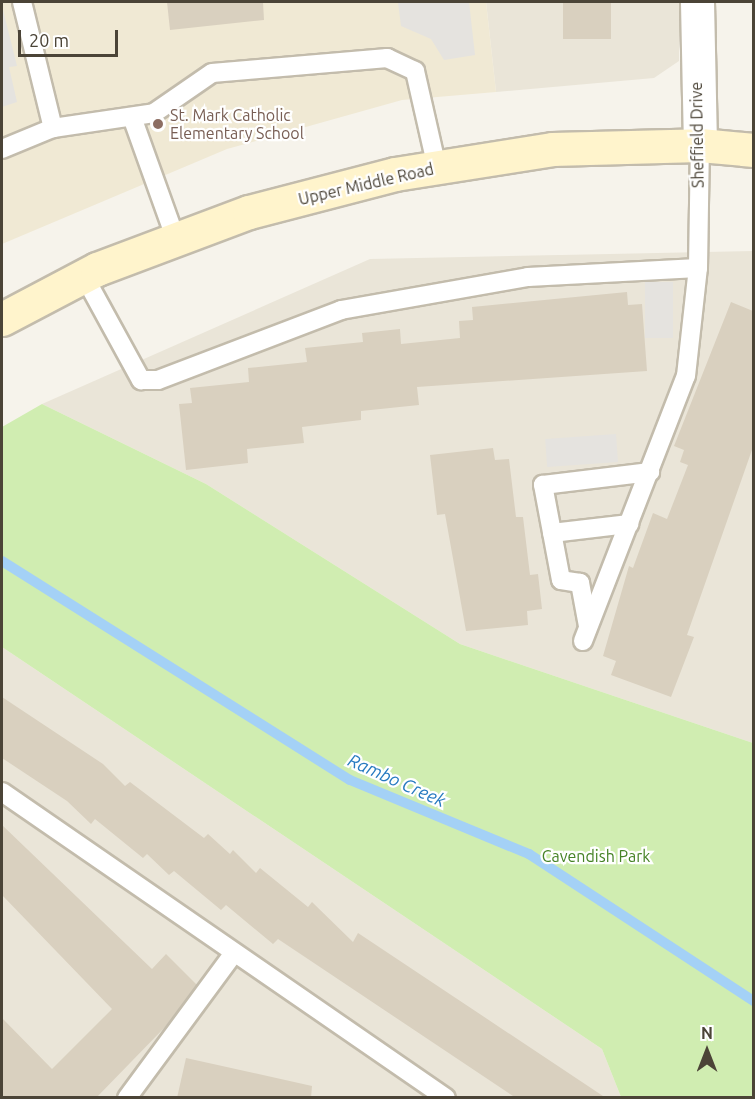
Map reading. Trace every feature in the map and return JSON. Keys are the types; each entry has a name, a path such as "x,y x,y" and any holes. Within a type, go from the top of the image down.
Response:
{"main road":[{"name":"Upper Middle Road","path":"3,315 84,276 249,212 437,168 552,149 700,145 753,150"}],"street":[{"name":"Sheffield Drive","path":"698,2 700,145"}],"lane":[{"path":"22,2 53,128"},
{"path":"2,149 53,128 154,113 212,73 387,58 415,72 437,168"},
{"path":"132,117 176,240"},
{"name":"Sheffield Drive","path":"552,533 561,580 580,583 585,635 686,376 698,268 700,145"},
{"path":"84,276 141,380 158,380 341,310 528,277 698,268"},
{"path":"629,524 552,533 543,485 650,472"},
{"path":"2,792 446,1098"},
{"path":"127,1098 234,953"}],"shaded area":[{"name":"St. Mark Catholic Elementary School","path":"2,2 486,2 496,92 402,100 227,149 2,244"},
{"path":"398,2 469,2 475,55 444,60 431,39 401,26"},
{"path":"486,2 679,2 679,61 654,78 496,92"},
{"path":"2,6 17,66 9,67 17,102 2,107"},
{"path":"753,251 753,743 460,644 206,484 42,404 370,259"},
{"path":"645,282 673,282 673,338 645,338"},
{"path":"616,434 618,462 547,467 545,439"},
{"path":"2,647 602,1049 621,1097 2,1097"}],"green space":[{"name":"Cavendish Park","path":"42,404 206,484 460,644 753,743 753,1097 621,1097 602,1049 2,647 2,427"}],"building":[{"path":"167,2 263,2 264,20 170,30"},
{"path":"563,2 611,2 611,39 563,39"},
{"path":"627,292 628,305 642,304 647,371 417,387 419,405 361,411 361,420 302,427 304,443 247,449 248,463 186,470 179,404 192,403 190,388 249,382 248,368 307,362 305,348 363,342 362,333 400,329 401,344 460,338 459,321 473,320 472,307"},
{"path":"731,302 753,311 753,447 687,635 694,637 671,697 611,675 616,661 603,656 629,566 633,568 653,513 667,519 688,465 680,462 684,450 674,446"},
{"path":"493,448 495,460 509,459 516,517 523,517 530,575 538,574 542,609 527,611 528,625 466,631 445,514 437,515 430,455"},
{"path":"2,697 103,764 125,786 130,782 204,838 208,834 230,854 233,850 256,873 260,868 308,907 312,902 353,942 358,933 606,1098 516,1098 278,939 273,944 226,905 221,910 174,871 169,875 147,854 143,858 95,819 91,824 67,801 2,758"},
{"path":"2,825 152,969 166,954 197,985 166,1026 96,1098 2,1098 2,1018 52,1069 112,1009 2,895"},
{"path":"186,1058 312,1086 311,1098 177,1098"}],"waterway":[{"name":"Rambo Creek","path":"2,561 350,780 529,854 754,1001"}],"place":[{"name":"St. Mark Catholic Elementary School","path":"158,124"}]}
